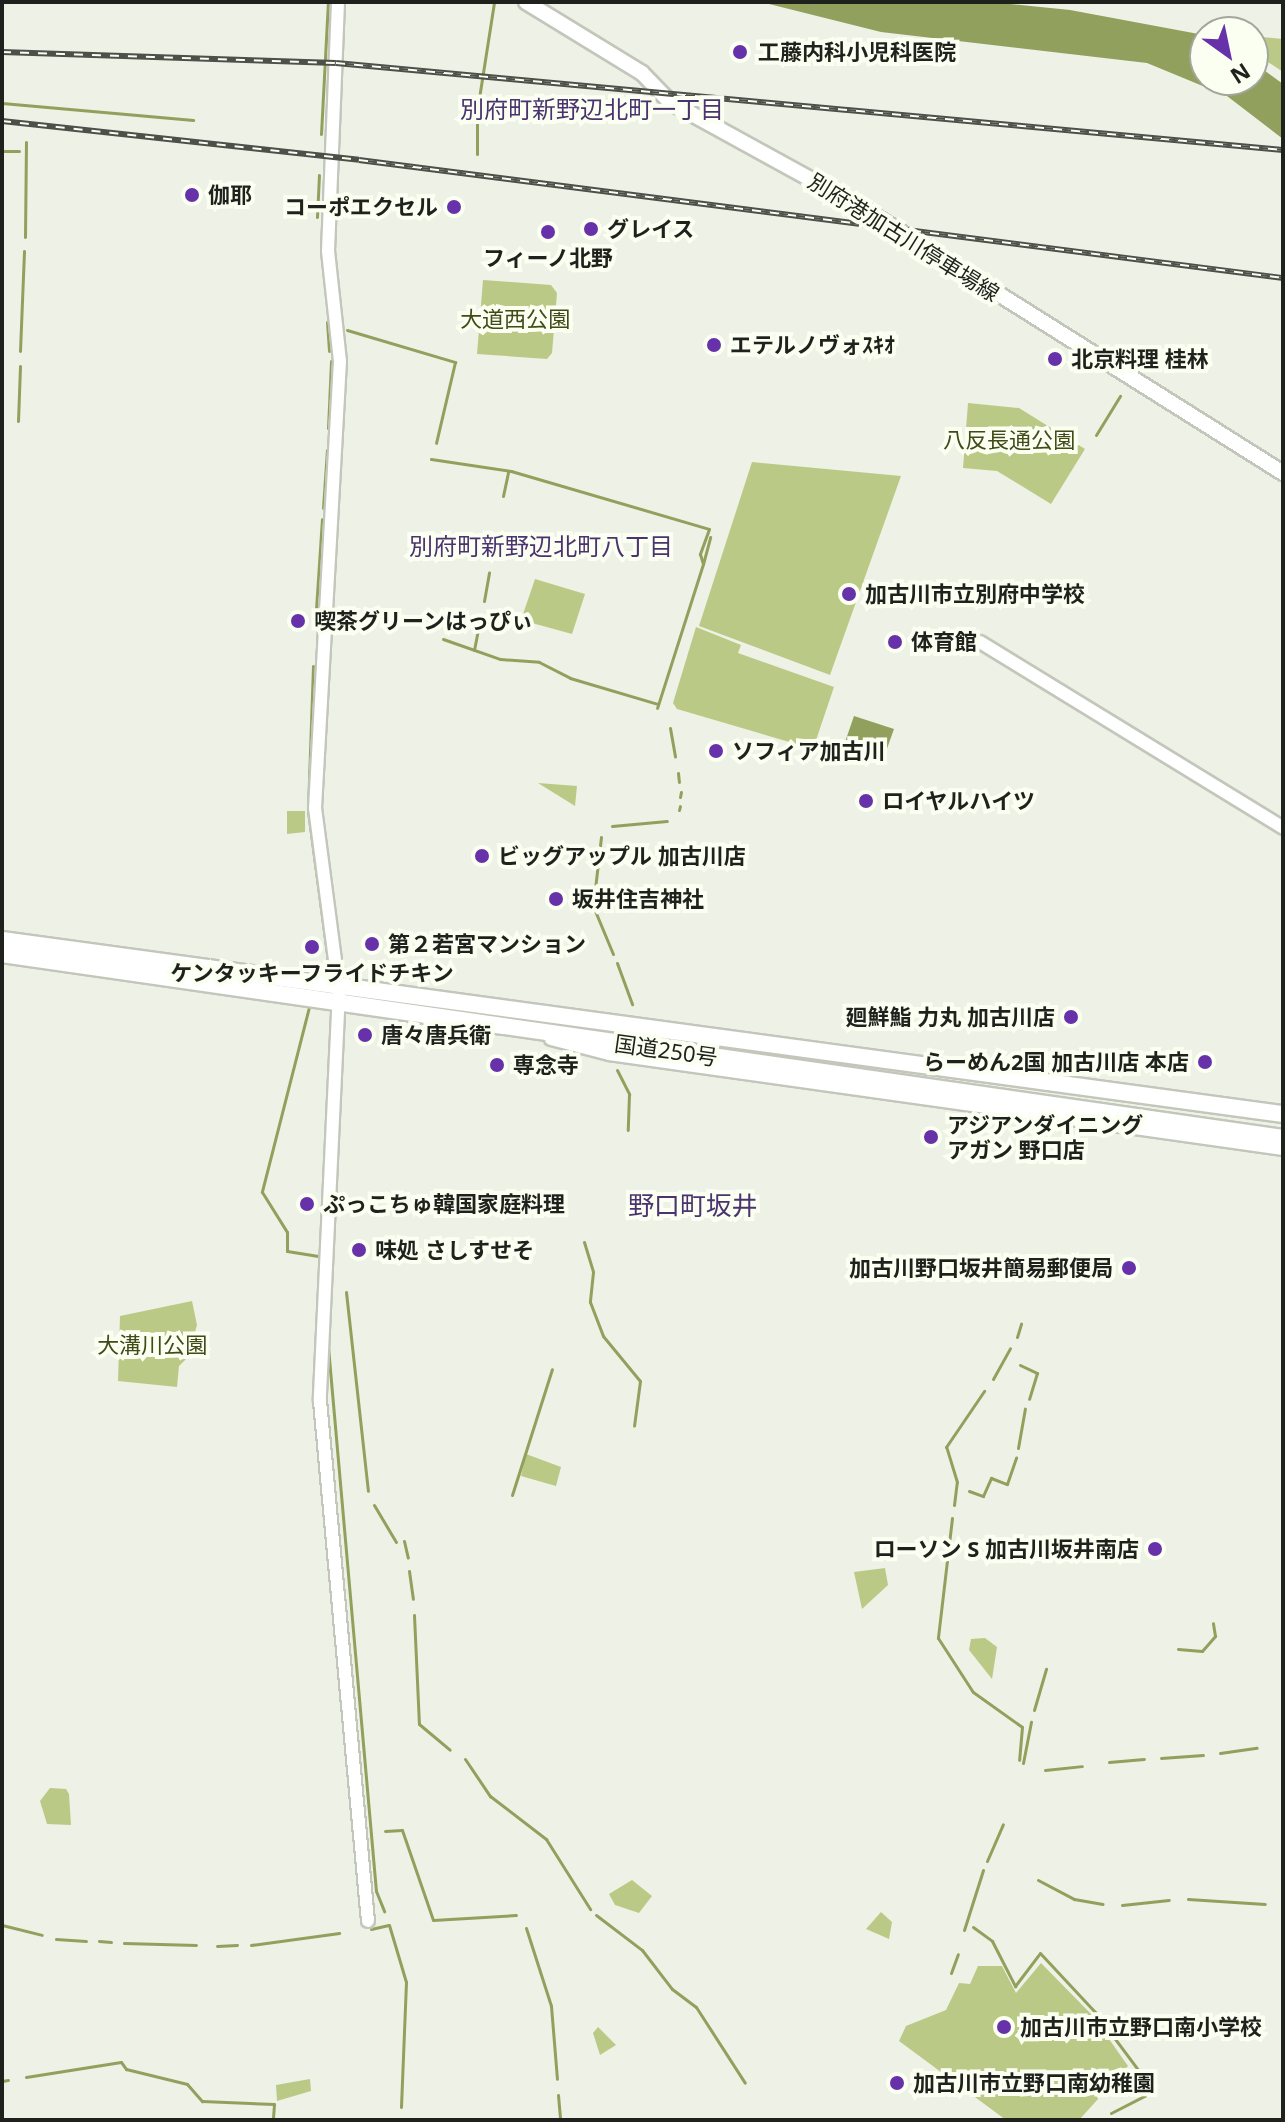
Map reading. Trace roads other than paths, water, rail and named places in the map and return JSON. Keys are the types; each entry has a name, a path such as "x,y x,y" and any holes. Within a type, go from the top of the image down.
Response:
{"highway":[{"path":"2,932 191,960 220,970"},
{"name":"国道250号","path":"2,940 338,983 1283,1114"},
{"name":"国道250号","path":"2,954 338,1005 1283,1138"}],"main road":[{"name":"別府港加古川停車場線","path":"526,2 642,73 670,102 870,213 1283,473"}],"street":[{"path":"338,2 328,251 340,361 315,808 338,983 338,1005 320,1401 368,1921"},
{"path":"980,642 1283,828"},
{"path":"499,1026 609,1054 1283,1149"}],"waterway":[{"path":"321,134 328,2"},
{"path":"477,154 477,111 494,2"},
{"path":"2,103 193,120"},
{"path":"25,237 26,142"},
{"path":"2,151 19,151"},
{"path":"317,217 319,175"},
{"path":"20,351 24,251"},
{"path":"327,322 329,351"},
{"path":"347,330 455,362 436,443"},
{"path":"328,428 331,361"},
{"path":"18,421 20,366"},
{"path":"1096,435 1120,396"},
{"path":"323,508 327,450"},
{"path":"431,459 511,471 709,529 700,554 703,564 657,708"},
{"path":"503,496 508,472"},
{"path":"316,609 322,519"},
{"path":"703,564 710,537"},
{"path":"484,601 489,572"},
{"path":"474,650 479,625"},
{"path":"443,639 500,659 539,662 570,678 658,704"},
{"path":"313,666 308,811 328,960 321,978"},
{"path":"670,728 675,757"},
{"path":"678,773 679,782"},
{"path":"680,797 681,792"},
{"path":"679,810 680,806"},
{"path":"612,826 667,821"},
{"path":"601,837 593,906 613,954"},
{"path":"617,963 632,1004"},
{"path":"310,1003 262,1192 287,1232 287,1251 320,1256 321,1263"},
{"path":"617,1070 629,1094 628,1130"},
{"path":"584,1242 593,1272 590,1302 603,1336 640,1381 634,1426"},
{"path":"346,1292 368,1491"},
{"path":"1017,1337 1021,1324"},
{"path":"328,1347 376,1891 384,1911"},
{"path":"993,1379 1010,1348"},
{"path":"1020,1365 1037,1373 1029,1399"},
{"path":"512,1495 552,1369"},
{"path":"954,1505 957,1482 946,1447 984,1391"},
{"path":"1018,1448 1025,1409"},
{"path":"969,1491 983,1496 991,1478 1007,1484 1016,1458"},
{"path":"374,1505 396,1542"},
{"path":"952,1518 938,1638 973,1692 1022,1727 1019,1760"},
{"path":"404,1541 408,1558"},
{"path":"409,1571 413,1599"},
{"path":"414,1615 419,1724 450,1750"},
{"path":"1178,1649 1202,1651 1215,1636 1213,1623"},
{"path":"1034,1710 1046,1669"},
{"path":"1023,1763 1031,1722"},
{"path":"1220,1753 1257,1748"},
{"path":"1161,1758 1203,1755"},
{"path":"465,1759 490,1796 546,1839 590,1909"},
{"path":"1109,1762 1144,1759"},
{"path":"1045,1770 1082,1766"},
{"path":"987,1861 1003,1824"},
{"path":"385,1831 402,1830 433,1920 516,1915"},
{"path":"964,1930 983,1870"},
{"path":"1038,1880 1074,1899 1103,1904"},
{"path":"1188,1899 1265,1904"},
{"path":"1122,1905 1169,1900"},
{"path":"596,1915 642,1950 672,1989 696,2007 745,2083"},
{"path":"2,1925 42,1935"},
{"path":"371,1929 389,1925 406,1982 401,2107"},
{"path":"973,1927 992,1941 1015,1986 1040,1953 1095,2012 1148,2083"},
{"path":"526,1928 551,2006 557,2079"},
{"path":"251,1945 339,1933"},
{"path":"56,1939 86,1941"},
{"path":"99,1941 111,1942"},
{"path":"124,1943 196,1945"},
{"path":"217,1946 237,1945"},
{"path":"951,1973 958,1954"},
{"path":"26,2077 121,2062 126,2069 187,2084 202,2101 274,2104 273,2120"},
{"path":"2,2081 8,2080"},
{"path":"1111,2113 1154,2091"},
{"path":"558,2095 560,2120"}],"railway":[{"path":"2,52 336,63 1283,150"},
{"path":"2,121 359,160 1283,278"}],"place":[{"name":"工藤内科小児科医院","path":"740,52"},
{"name":"伽耶","path":"192,195"},
{"name":"コーポエクセル","path":"454,207"},
{"name":"グレイス","path":"591,229"},
{"name":"フィーノ北野","path":"548,232"},
{"name":"エテルノヴォｽｷｵ","path":"714,345"},
{"name":"北京料理 桂林","path":"1055,359"},
{"name":"加古川市立別府中学校","path":"849,594"},
{"name":"喫茶グリーンはっぴぃ","path":"298,621"},
{"name":"体育館","path":"895,642"},
{"name":"ソフィア加古川","path":"716,751"},
{"name":"ロイヤルハイツ","path":"866,801"},
{"name":"ビッグアップル 加古川店","path":"482,856"},
{"name":"坂井住吉神社","path":"556,899"},
{"name":"第２若宮マンション","path":"372,944"},
{"name":"ケンタッキーフライドチキン","path":"312,947"},
{"name":"廻鮮鮨 力丸 加古川店","path":"1071,1017"},
{"name":"唐々唐兵衛","path":"365,1035"},
{"name":"らーめん2国 加古川店 本店","path":"1205,1062"},
{"name":"専念寺","path":"497,1065"},
{"name":"アジアンダイニング アガン 野口店","path":"931,1137"},
{"name":"ぷっこちゅ韓国家庭料理","path":"307,1204"},
{"name":"味処 さしすせそ","path":"359,1250"},
{"name":"加古川野口坂井簡易郵便局","path":"1129,1268"},
{"name":"ローソン S 加古川坂井南店","path":"1155,1549"},
{"name":"加古川市立野口南小学校","path":"1004,2027"},
{"name":"加古川市立野口南幼稚園","path":"897,2083"}],"district":[{"name":"別府町新野辺北町一丁目","path":"592,109"},
{"name":"別府町新野辺北町八丁目","path":"541,546"},
{"name":"野口町坂井","path":"693,1206"}],"park label":[{"name":"大道西公園","path":"515,319"},
{"name":"八反長通公園","path":"1009,440"},
{"name":"大溝川公園","path":"152,1345"}]}
